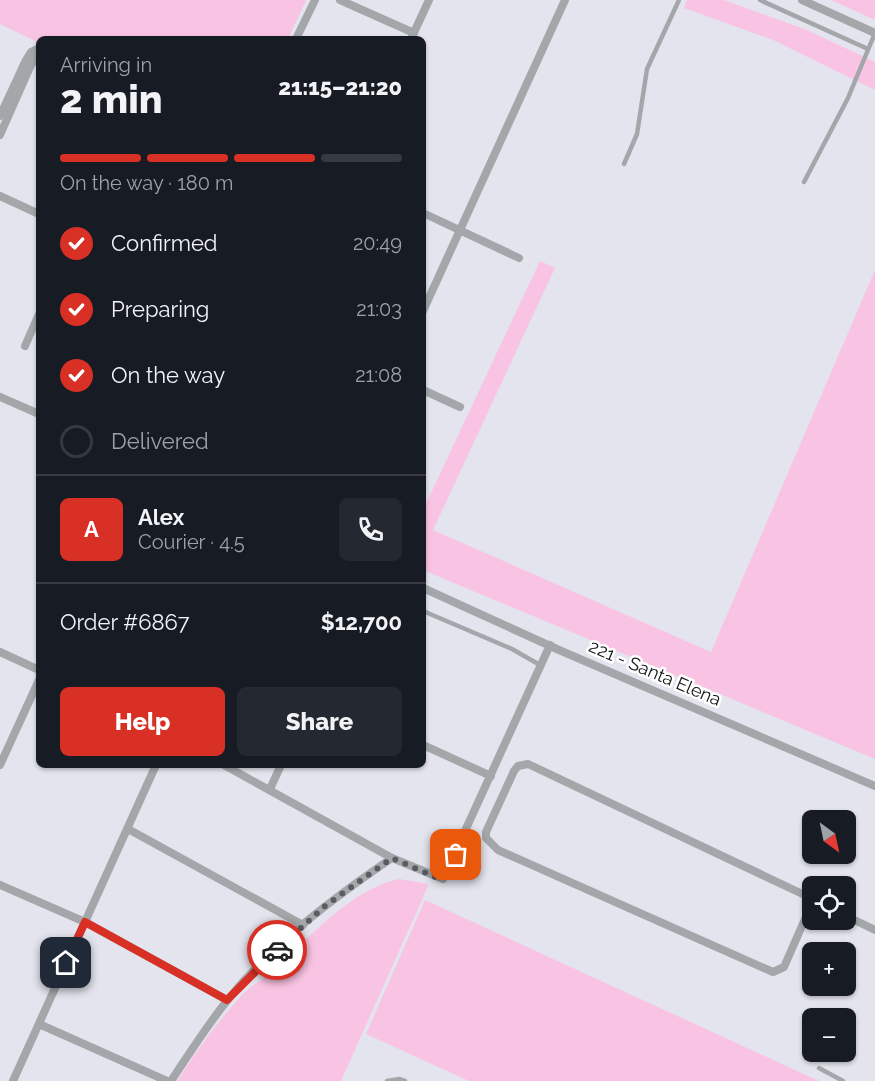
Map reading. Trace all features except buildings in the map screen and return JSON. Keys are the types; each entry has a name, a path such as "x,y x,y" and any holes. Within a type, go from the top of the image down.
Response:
{"street":[{"path":"297,36 315,0"},
{"path":"340,0 413,36 429,0"},
{"path":"426,305 462,231 565,0"},
{"path":"802,0 875,33"},
{"path":"0,116 26,60 31,52 36,50"},
{"path":"0,135 31,65 36,59"},
{"path":"0,196 36,213"},
{"path":"426,214 519,258"},
{"path":"25,346 36,321"},
{"path":"426,391 460,407"},
{"path":"0,397 36,413"},
{"name":"221 - Santa Elena","path":"426,589 875,786"},
{"path":"230,768 392,858 440,879 447,875 550,645"},
{"path":"0,652 36,669"},
{"path":"0,765 36,687"},
{"path":"426,746 491,776"},
{"path":"802,894 528,764 518,766 514,771 486,832 486,838 498,850 773,972 784,968 802,926"},
{"path":"13,1081 155,768"},
{"path":"270,789 280,768"},
{"path":"128,829 303,925"},
{"path":"39,1024 169,1081 227,1000 303,925 392,858"},
{"path":"0,885 85,922 227,1000"},
{"path":"856,920 875,930"}],"lane":[{"path":"624,164 637,134 639,107 647,69 679,0"},
{"path":"760,0 868,49"},
{"path":"804,182 848,98 875,33"},
{"path":"426,612 512,649 541,665"},
{"path":"819,1068 843,1081"},
{"path":"387,1081 399,1079 405,1081"}],"shaded area":[{"path":"0,0 306,0 289,36 36,36 36,42 0,24"},
{"path":"687,0 724,0 807,30 875,62 875,90 773,40 684,8"},
{"path":"831,0 875,0 875,20"},
{"path":"540,261 555,268 433,530 711,652 875,270 875,759 426,571 426,504"},
{"path":"399,879 429,884 341,1081 177,1081 207,1037 244,993 282,963 344,906 379,886"},
{"path":"425,900 819,1081 469,1081 366,1034"}],"way so far":[{"path":"277,950 325,906 392,858 443,879 456,855"}],"route":[{"path":"66,963 85,922 227,1000 277,950"}]}
